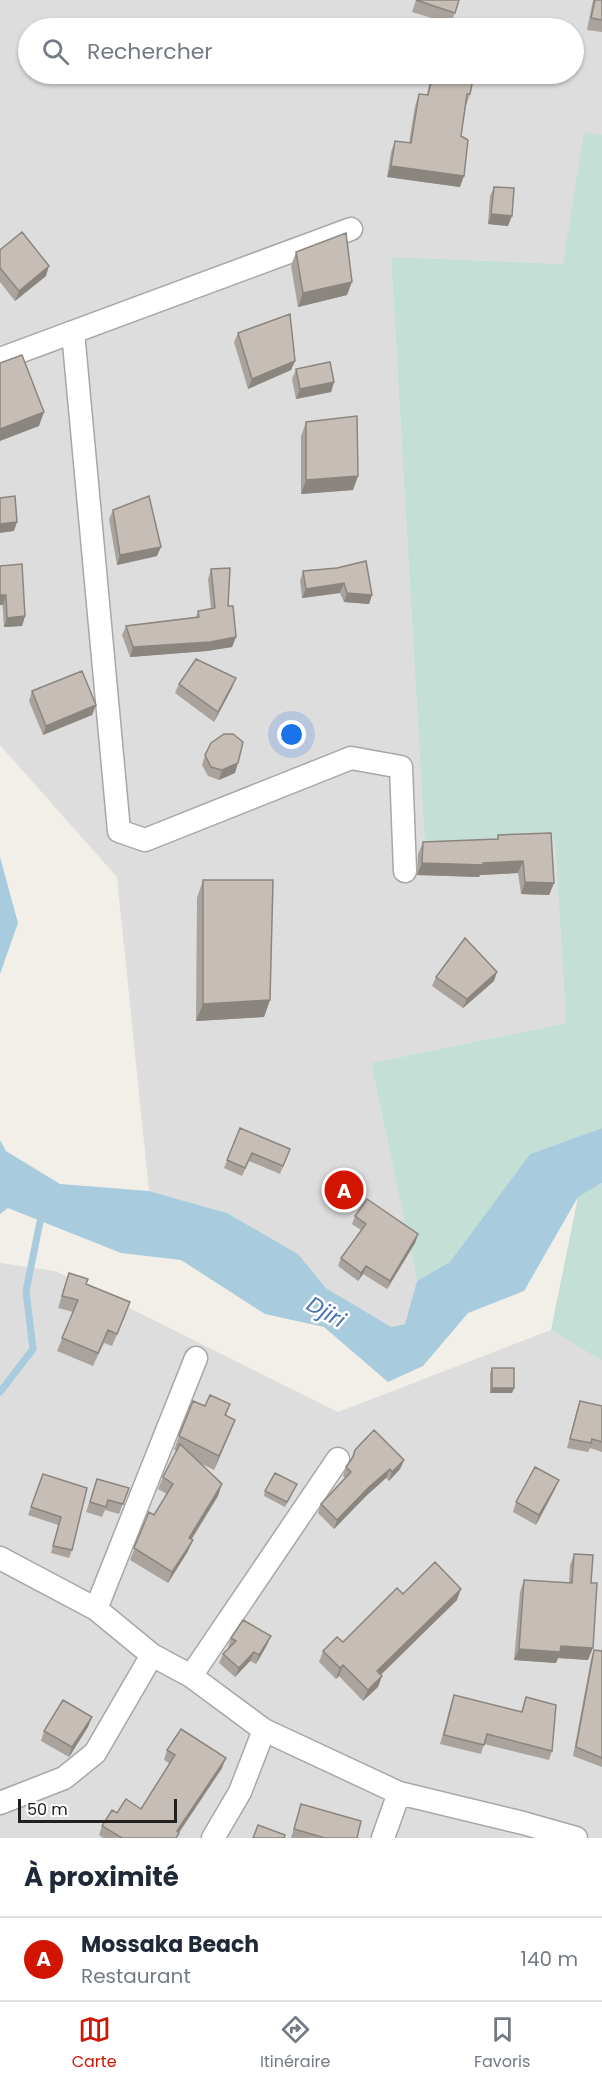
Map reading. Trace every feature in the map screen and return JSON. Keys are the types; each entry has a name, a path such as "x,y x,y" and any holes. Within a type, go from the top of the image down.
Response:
{"street":[{"path":"0,359 351,229"},
{"path":"73,332 119,831 145,840 351,758 401,767 405,871"},
{"path":"96,1609 196,1358"},
{"path":"190,1676 338,1459"},
{"path":"0,1558 96,1609 152,1655 190,1676 264,1730 399,1792 523,1822 576,1838"},
{"path":"0,1803 64,1778 95,1753 152,1655"},
{"path":"213,1838 240,1792 264,1730"},
{"path":"383,1838 399,1792"}],"shaded area":[{"path":"0,0 602,0 602,135 584,133 564,264 391,257 425,848 555,841 566,1023 371,1063 417,1281 405,1324 390,1327 326,1288 298,1254 227,1213 149,1191 117,877 0,745"},
{"path":"584,132 602,135 602,1128 530,1154 450,1263 417,1281 371,1063 566,1023 555,841 425,848 391,257 563,264"},
{"path":"602,1183 602,1361 551,1330 578,1197"},
{"path":"0,1263 55,1271 338,1412 551,1330 602,1361 602,1838 0,1838"}],"water":[{"path":"0,857 18,923 0,974"},
{"name":"Djiri","path":"602,1128 602,1183 578,1197 524,1291 468,1313 423,1366 388,1382 324,1327 265,1314 181,1260 121,1253 8,1208 0,1214 0,1140 6,1151 60,1184 149,1191 227,1213 298,1254 326,1288 391,1327 405,1324 417,1281 450,1262 530,1154"}],"building":[{"path":"416,0 459,0 455,13"},
{"path":"595,0 602,0 602,20 591,18"},
{"path":"431,84 472,84 470,94 467,94 461,136 468,140 464,176 391,166 395,141 411,143 419,94 428,95"},
{"path":"494,187 514,188 512,216 491,214"},
{"path":"22,232 49,266 19,291 0,268 0,250"},
{"path":"346,233 352,282 303,293 296,252"},
{"path":"290,314 295,361 252,379 238,333"},
{"path":"22,355 44,412 0,429 0,363"},
{"path":"330,362 334,382 300,389 296,369"},
{"path":"357,416 358,476 306,480 306,422"},
{"path":"15,496 17,522 0,524 0,498"},
{"path":"149,496 161,547 120,555 113,510"},
{"path":"366,561 372,595 347,593 344,583 306,589 303,571 337,568"},
{"path":"22,564 25,616 7,618 6,595 0,595 0,566"},
{"path":"230,568 228,606 233,606 236,637 210,642 133,647 126,626 199,617 198,611 215,608 211,569"},
{"path":"196,659 236,678 218,712 179,684"},
{"path":"82,671 96,705 46,726 32,691"},
{"path":"224,734 233,734 243,742 238,763 222,770 211,767 205,755 211,743"},
{"path":"551,833 554,883 525,882 523,861 483,863 483,865 422,863 423,842 498,839 498,835"},
{"path":"203,880 273,880 270,1000 203,1004"},
{"path":"465,938 497,972 467,999 436,977"},
{"path":"240,1128 290,1149 283,1166 252,1153 245,1168 227,1160"},
{"path":"367,1199 418,1234 390,1281 366,1266 361,1273 341,1258 366,1224 355,1216"},
{"path":"69,1273 88,1279 86,1284 130,1302 117,1334 108,1330 98,1353 62,1338 78,1300 62,1296"},
{"path":"492,1368 514,1368 514,1388 492,1388"},
{"path":"210,1395 230,1404 225,1415 235,1420 219,1456 179,1436 193,1401 205,1406"},
{"path":"580,1401 602,1406 602,1442 592,1439 591,1443 570,1439"},
{"path":"374,1430 404,1460 392,1472 390,1469 369,1487 337,1520 321,1504 351,1472 346,1467 355,1450"},
{"path":"180,1444 222,1484 189,1538 193,1540 172,1572 134,1548 149,1512 154,1515 173,1484 163,1477"},
{"path":"535,1467 559,1480 539,1515 516,1502"},
{"path":"275,1473 297,1484 287,1502 265,1491"},
{"path":"43,1474 87,1488 72,1550 53,1546 61,1517 31,1507"},
{"path":"97,1479 129,1488 123,1504 108,1500 106,1507 90,1502"},
{"path":"574,1554 593,1555 591,1583 597,1583 593,1648 561,1646 560,1652 519,1649 524,1580 572,1583"},
{"path":"435,1562 461,1589 377,1671 382,1676 368,1690 343,1665 340,1668 323,1651 337,1637 343,1642 397,1588 403,1594"},
{"path":"243,1620 271,1636 259,1655 254,1652 239,1668 223,1654 236,1641 231,1638"},
{"path":"594,1650 602,1651 602,1758 576,1747"},
{"path":"454,1695 522,1712 526,1697 556,1705 552,1751 487,1734 484,1745 444,1735"},
{"path":"63,1700 92,1717 72,1747 44,1731"},
{"path":"181,1729 226,1758 177,1831 179,1833 176,1838 122,1838 102,1826 112,1810 117,1813 126,1799 141,1809 175,1755 167,1750"},
{"path":"301,1804 361,1821 357,1838 325,1838 294,1829"},
{"path":"258,1825 285,1835 284,1838 253,1838"}],"waterway":[{"path":"0,1392 33,1349 26,1291 42,1212"}],"place":[{"name":"Mossaka Beach","path":"344,1190"}]}
